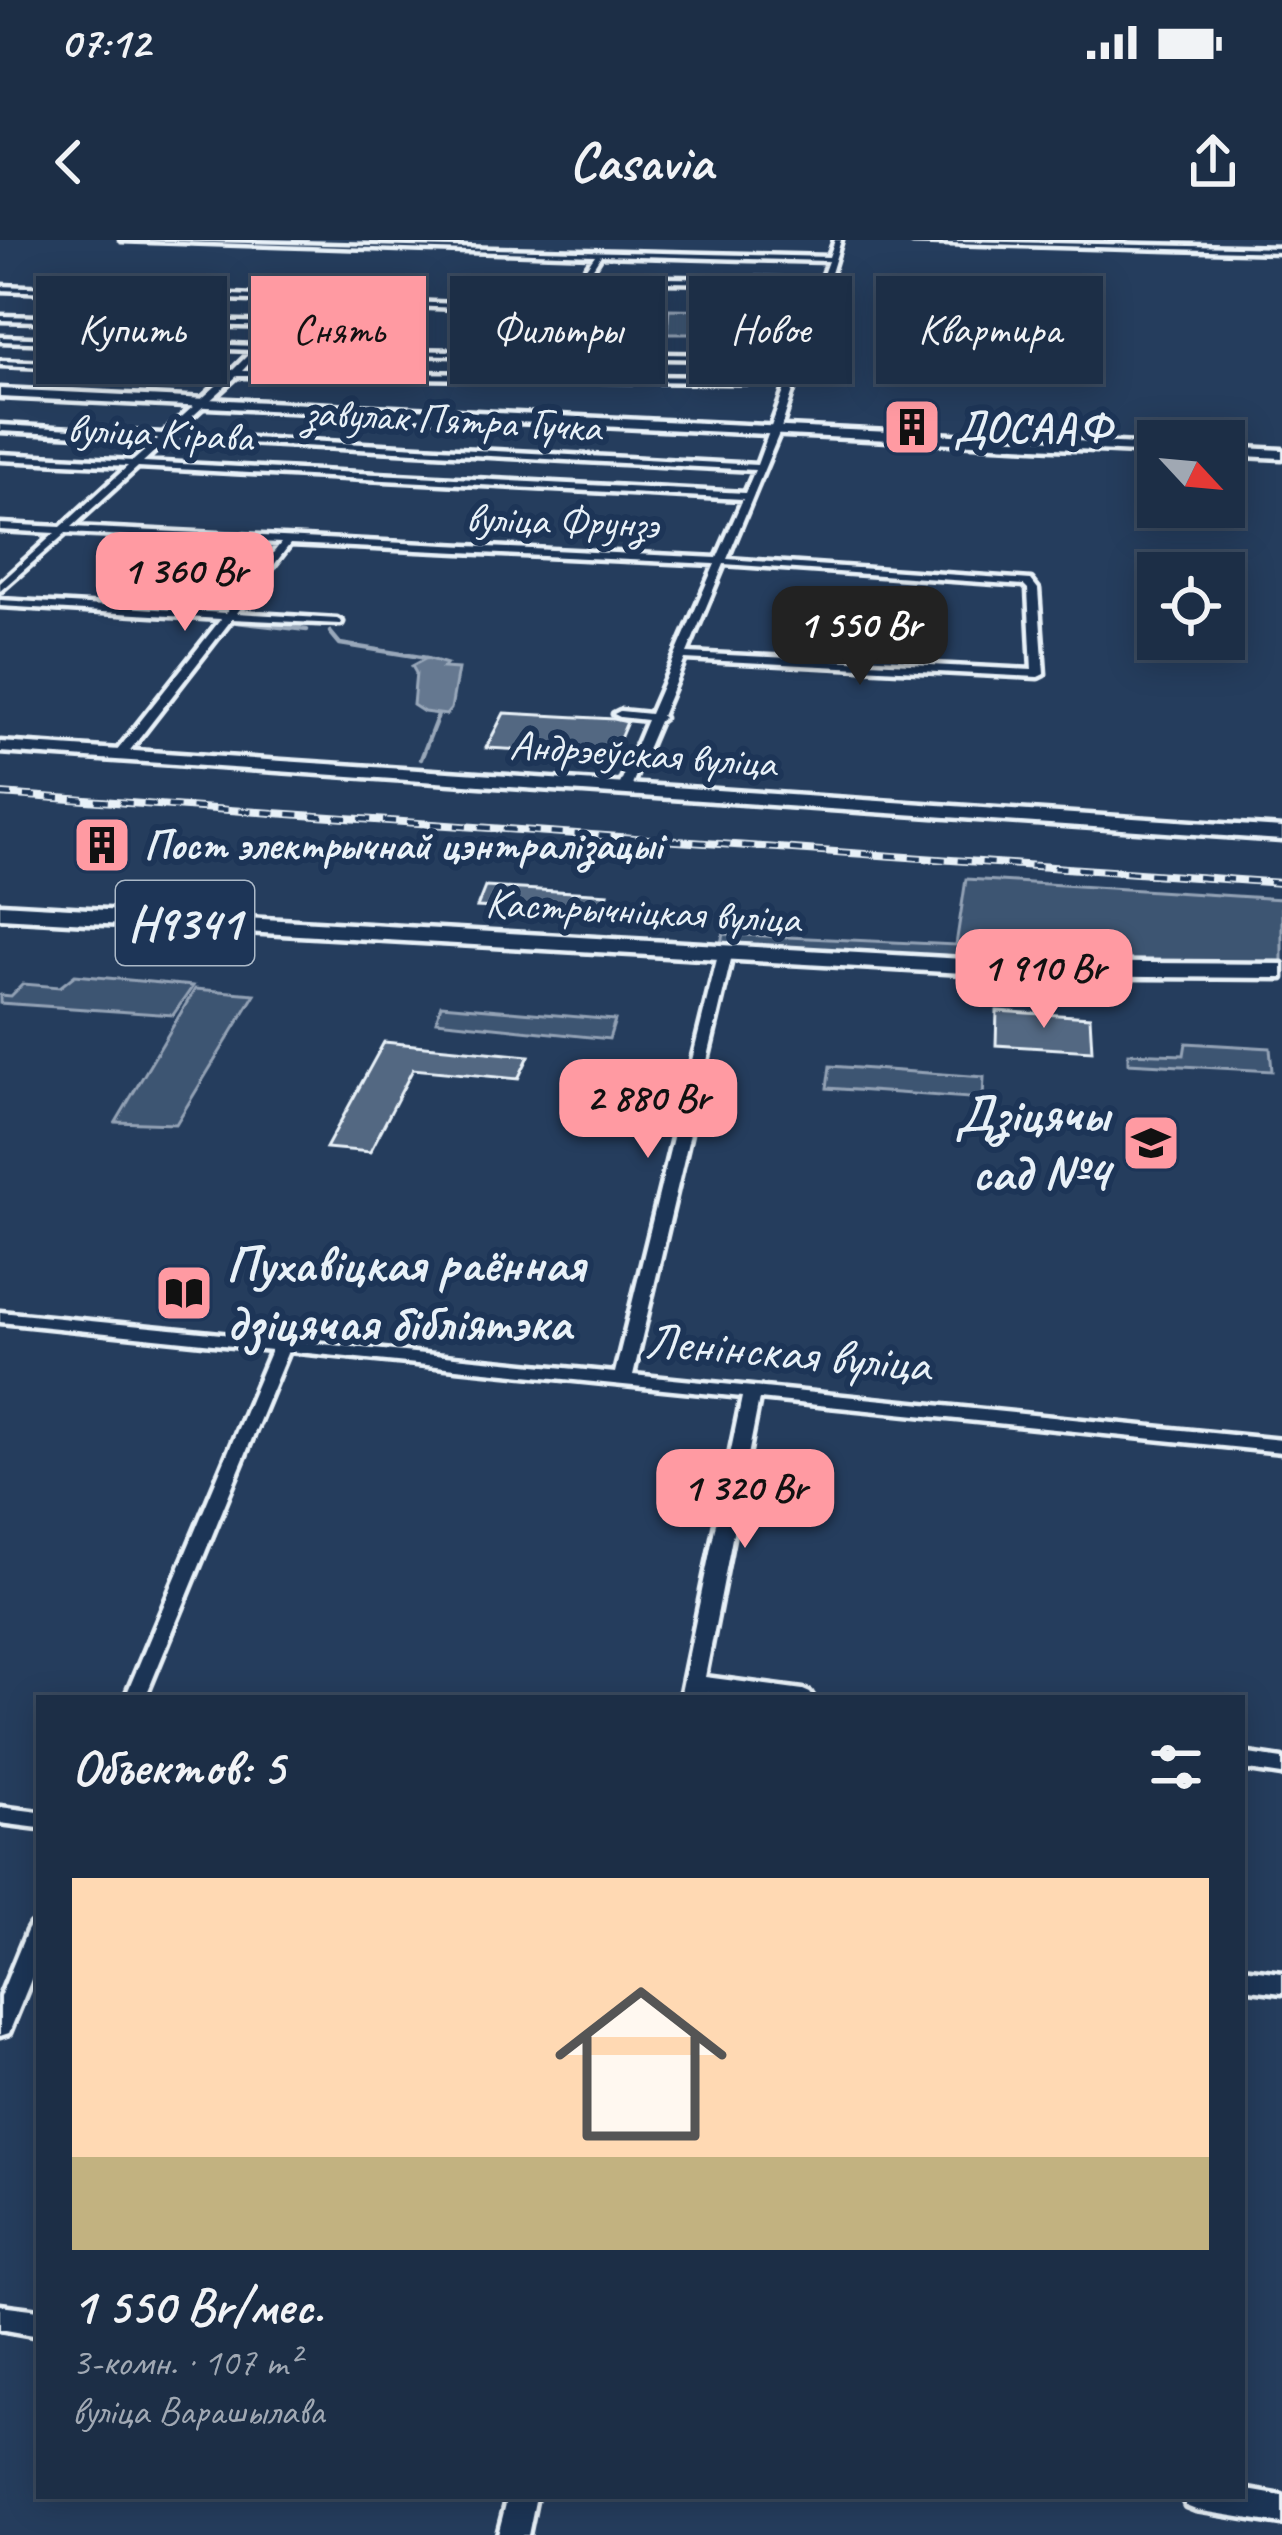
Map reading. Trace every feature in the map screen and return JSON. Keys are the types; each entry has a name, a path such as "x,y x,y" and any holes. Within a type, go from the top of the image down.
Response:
{"main road":[{"name":"Кастрычніцкая вуліца","path":"0,911 1016,970 1282,971"}],"street":[{"path":"124,240 833,260"},
{"path":"829,276 838,240"},
{"path":"914,240 1282,250"},
{"path":"584,276 598,256"},
{"path":"0,288 251,297"},
{"path":"0,318 251,325"},
{"path":"0,339 251,349"},
{"path":"426,352 689,356"},
{"path":"0,588 251,358"},
{"path":"0,363 235,373 689,379"},
{"path":"624,788 684,656 793,384"},
{"path":"0,393 1137,447"},
{"name":"завулак Пятра Гучка","path":"0,428 760,468"},
{"path":"1245,453 1282,454"},
{"name":"вуліца Кірава","path":"0,457 748,496"},
{"name":"вуліца Фрунзэ","path":"0,527 719,561 1027,583 1033,589 1038,674 684,656"},
{"path":"120,755 286,543"},
{"path":"0,603 337,622"},
{"path":"620,714 657,718"},
{"name":"Андрэеўская вуліца","path":"0,747 1282,834"},
{"path":"623,1379 725,955"},
{"name":"Ленінская вуліца","path":"0,1317 1282,1446"},
{"path":"136,1695 282,1345"},
{"path":"752,1391 691,1690 761,1695"},
{"path":"1245,1761 1282,1767"},
{"path":"0,1815 36,1820"},
{"path":"0,2026 36,1937"},
{"path":"1245,1978 1282,1983"},
{"path":"0,2317 36,2323"},
{"path":"513,2535 521,2499"},
{"path":"1214,2499 1282,2510"}],"shaded area":[{"path":"669,309 689,309 689,334 667,334"},
{"path":"427,658 447,664 443,668 458,669 446,715 413,705 416,673 412,666"},
{"path":"966,879 1282,899 1282,965 1015,963 720,948 723,934 956,945"},
{"path":"75,975 193,986 173,1015 0,1003 0,995 11,996 23,984 60,987"},
{"path":"195,989 255,994 176,1124 116,1122"},
{"path":"441,1005 615,1020 609,1039 436,1021"},
{"path":"1186,1043 1270,1048 1272,1071 1128,1063 1128,1053 1184,1055"},
{"path":"830,1066 984,1077 983,1099 827,1088"}],"building":[{"path":"504,713 627,722 613,755 486,748"},
{"path":"485,887 608,894 602,914 477,907"},
{"path":"997,1011 1090,1017 1092,1051 996,1045"},
{"path":"384,1042 529,1056 518,1079 413,1069 370,1152 326,1148"}],"waterway":[{"path":"0,531 44,534"},
{"path":"72,536 269,547"},
{"path":"270,570 287,548"},
{"path":"238,612 267,575"},
{"path":"237,622 307,630"},
{"path":"330,632 340,644 427,658"},
{"path":"421,759 438,715"}],"railway":[{"path":"0,794 1282,883"}],"place":[{"name":"ДОСААФ","path":"912,427"},
{"name":"Пост электрычнай цэнтралізацыі","path":"102,845"},
{"name":"Дзіцячы сад №4","path":"1151,1143"},
{"name":"Пухавіцкая раённая дзіцячая бібліятэка","path":"184,1293"}]}
